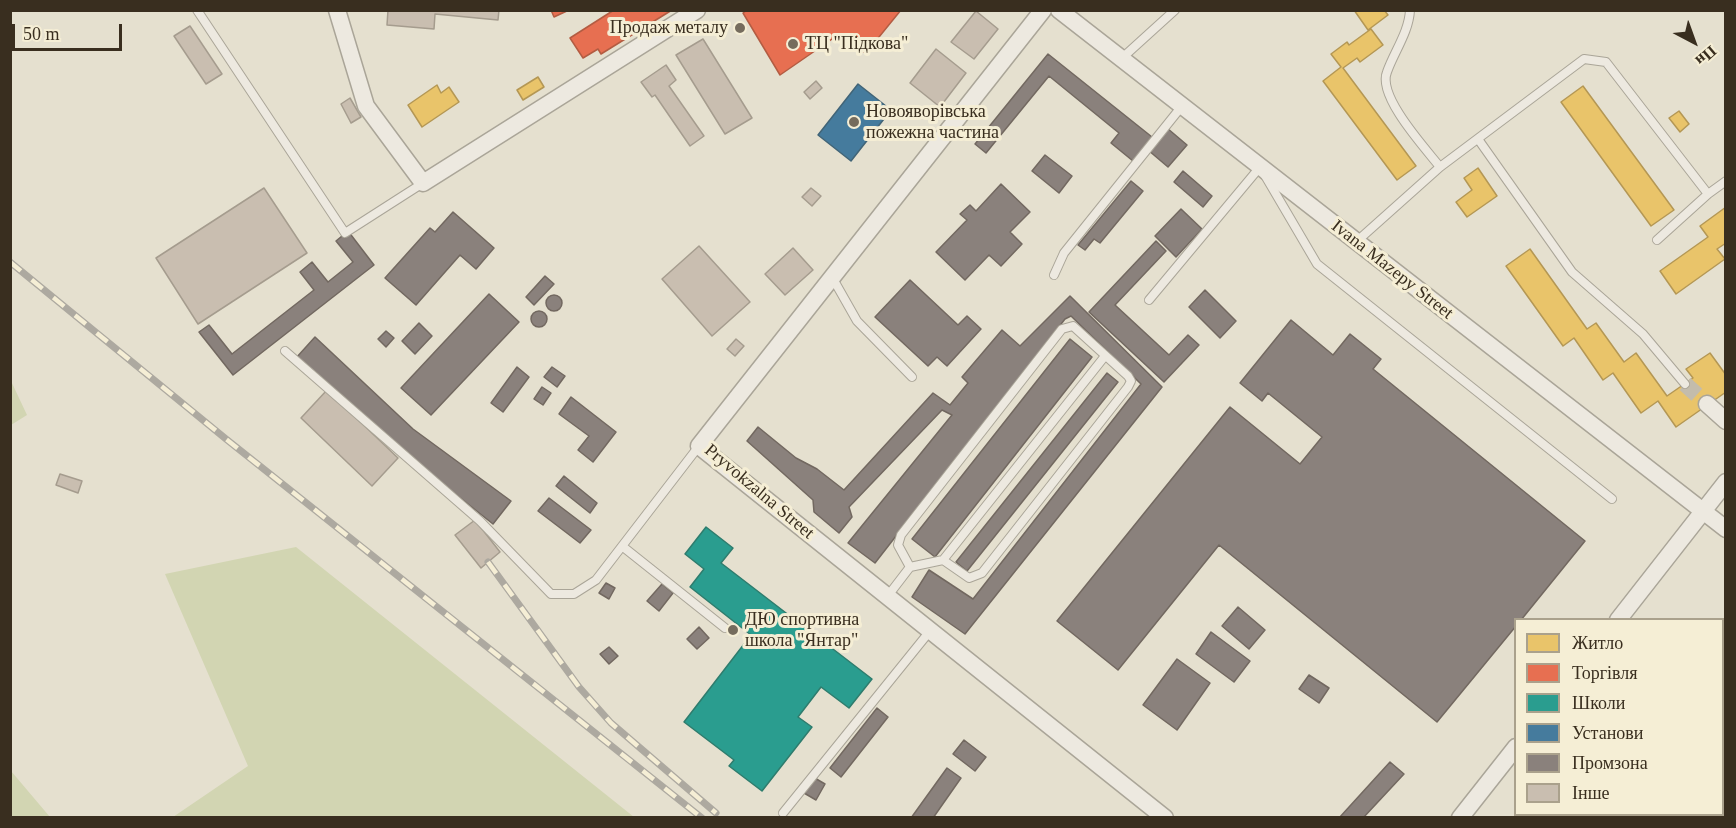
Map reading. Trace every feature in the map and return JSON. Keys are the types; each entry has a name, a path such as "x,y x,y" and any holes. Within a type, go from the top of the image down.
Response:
{"street":[{"path":"337,10 366,106 423,183 697,10"},
{"name":"Pryvokzalna Street","path":"1042,10 699,446 1165,818"},
{"name":"Ivana Mazepy Street","path":"1059,10 1725,529"},
{"path":"1707,404 1725,421"},
{"path":"1620,618 1725,482"},
{"path":"1460,818 1514,748"}],"lane":[{"path":"196,10 345,232 423,183"},
{"path":"1121,59 1175,10"},
{"path":"1410,10 1407,26 1385,76 1387,90 1393,105 1440,167"},
{"path":"1356,242 1440,167 1584,59 1606,62 1708,194"},
{"path":"1054,275 1064,253 1182,106"},
{"path":"1478,139 1572,272 1643,334 1685,384"},
{"path":"1149,300 1260,167 1317,264 1612,499"},
{"path":"1657,240 1725,181"},
{"path":"832,277 857,321 912,377"},
{"path":"910,567 898,545 901,535 1062,329 1073,326 1131,381 982,573 969,578 943,560"},
{"path":"285,351 480,521 551,594 574,594 596,580 699,446"},
{"path":"887,597 910,567 943,560 1105,356"},
{"path":"622,546 726,628"},
{"path":"783,813 930,631"}],"green space":[{"path":"11,381 27,415 10,425"},
{"path":"296,547 634,817 173,817 248,766 165,574"},
{"path":"11,771 50,817 11,817"}],"building: Житло":[{"path":"1354,10 1384,10 1388,15 1368,30"},
{"path":"1371,29 1383,45 1360,62 1357,58 1343,68 1416,166 1397,180 1323,81 1341,67 1331,54 1347,42 1349,45"},
{"path":"538,77 544,87 523,100 517,90"},
{"path":"437,85 441,93 449,87 459,102 422,127 408,105"},
{"path":"1583,86 1674,210 1651,226 1561,102"},
{"path":"1679,111 1689,124 1680,132 1669,118"},
{"path":"1478,168 1497,196 1467,217 1456,202 1472,190 1464,178"},
{"path":"1726,207 1726,243 1717,249 1725,259 1676,294 1660,271 1708,237 1700,226"},
{"path":"1530,249 1587,329 1596,323 1624,362 1636,353 1667,396 1693,378 1686,369 1710,353 1726,375 1726,392 1676,427 1658,401 1641,413 1613,373 1603,380 1574,338 1563,346 1506,266"}],"building: Торгівля":[{"path":"551,10 569,10 554,17"},
{"path":"614,10 672,10 601,54 598,49 583,58 570,38"},
{"name":"ТЦ \"Підкова\"","path":"747,10 901,10 866,53 838,35 780,75 743,13"}],"building: Школи":[{"path":"706,527 733,548 721,563 872,679 849,708 821,687 798,717 812,727 762,791 729,766 734,760 684,722 751,635 690,587 704,569 685,554"}],"building: Установи":[{"name":"Новояворівська пожежна частина","path":"858,84 891,110 851,161 818,135"}],"building: Промзона":[{"path":"1048,54 1152,137 1133,161 1111,143 1119,133 1049,76 986,153 975,144"},
{"path":"1167,128 1187,145 1168,167 1148,150"},
{"path":"1045,155 1072,176 1059,193 1032,171"},
{"path":"1183,171 1212,196 1203,207 1174,182"},
{"path":"1131,181 1143,191 1100,243 1094,239 1085,250 1078,245"},
{"path":"1001,184 1030,212 1010,232 1022,244 1001,266 989,255 965,280 936,252 967,220 960,214 970,205 976,211"},
{"path":"1181,209 1202,229 1176,257 1155,236"},
{"path":"453,212 494,248 476,269 460,255 416,305 385,278 430,228 435,232"},
{"path":"348,231 374,265 233,375 199,332 209,325 232,354 314,290 300,272 312,262 328,282 353,262 336,241"},
{"path":"1156,241 1166,251 1115,305 1169,355 1188,335 1199,345 1164,382 1089,312"},
{"path":"545,276 554,284 534,305 526,297"},
{"path":"910,280 958,325 967,316 981,329 947,366 937,357 928,366 875,317"},
{"path":"1205,290 1236,321 1220,338 1189,307"},
{"path":"489,294 519,322 431,415 401,388"},
{"path":"554,295 560,297 562,303 560,309 554,311 548,309 546,303 548,297"},
{"path":"1070,296 1162,387 965,634 912,597 929,570 973,599 1141,384 1071,316 1065,319 875,563 848,543 952,415 942,410 849,507 852,517 839,533 814,512 813,500 747,441 758,427 796,458 817,469 844,490 933,393 950,405 968,383 962,377 1002,330 1020,346"},
{"path":"536,311 542,311 547,319 545,325 536,327 531,322 531,316"},
{"path":"1291,320 1333,355 1350,334 1381,359 1373,369 1585,541 1523,618 1514,618 1514,628 1437,722 1219,545 1118,670 1057,621 1230,407 1300,464 1322,437 1268,393 1262,401 1240,383"},
{"path":"419,323 432,336 415,354 402,341"},
{"path":"386,331 394,338 386,347 378,339"},
{"path":"315,337 413,429 511,501 493,524 399,449 296,358"},
{"path":"1070,339 1092,357 935,557 912,539"},
{"path":"517,367 529,377 503,412 491,403"},
{"path":"552,367 565,376 557,387 544,377"},
{"path":"1107,373 1118,382 967,571 956,562"},
{"path":"542,387 551,393 543,405 534,399"},
{"path":"571,397 616,432 593,462 578,450 589,436 559,414"},
{"path":"564,476 597,503 590,513 556,486"},
{"path":"549,498 591,530 580,543 538,511"},
{"path":"606,583 615,588 609,599 599,593"},
{"path":"662,584 673,593 659,611 647,601"},
{"path":"1238,607 1265,630 1249,649 1222,626"},
{"path":"699,627 709,638 697,649 687,639"},
{"path":"1211,632 1250,661 1234,682 1196,654"},
{"path":"609,647 618,656 609,664 600,654"},
{"path":"1177,659 1210,683 1177,730 1143,705"},
{"path":"1309,675 1329,688 1319,703 1299,689"},
{"path":"1726,689 1726,818 1626,818 1627,816 1724,816 1724,691"},
{"path":"877,708 888,717 841,777 830,768"},
{"path":"964,740 986,757 975,771 953,754"},
{"path":"1390,762 1404,774 1363,818 1339,818"},
{"path":"947,768 961,778 933,818 911,818"},
{"path":"813,777 825,784 816,800 804,793"},
{"path":"1557,816 1583,816 1582,818 1559,818"}],"building: Інше":[{"path":"388,10 499,10 498,20 435,14 434,29 387,25"},
{"path":"976,11 998,29 974,59 951,42"},
{"path":"190,26 222,74 206,84 174,36"},
{"path":"703,39 752,118 725,134 676,55"},
{"path":"936,49 966,73 940,107 910,83"},
{"path":"666,65 676,80 669,86 704,136 690,146 655,95 652,97 641,82"},
{"path":"816,81 822,88 810,99 804,92"},
{"path":"350,98 361,117 351,123 341,104"},
{"path":"264,188 307,253 198,324 156,258"},
{"path":"811,188 821,196 812,206 802,197"},
{"path":"699,246 750,302 712,336 662,279"},
{"path":"793,248 813,270 785,295 765,274"},
{"path":"736,339 744,346 735,356 727,349"},
{"path":"327,390 398,458 372,486 301,418"},
{"path":"60,474 82,481 78,493 56,485"},
{"path":"475,520 500,552 481,568 455,535"}],"tunnel":[{"path":"1685,384 1707,404"}],"railway":[{"path":"10,262 226,439 702,818"},
{"path":"488,562 579,687 611,723 716,813"}],"place":[{"name":"Продаж металу","path":"740,28"},
{"name":"ТЦ \"Підкова\"","path":"793,44"},
{"name":"Новояворівська пожежна частина","path":"854,122"},
{"name":"ДЮ спортивна школа \"Янтар\"","path":"733,630"}]}
